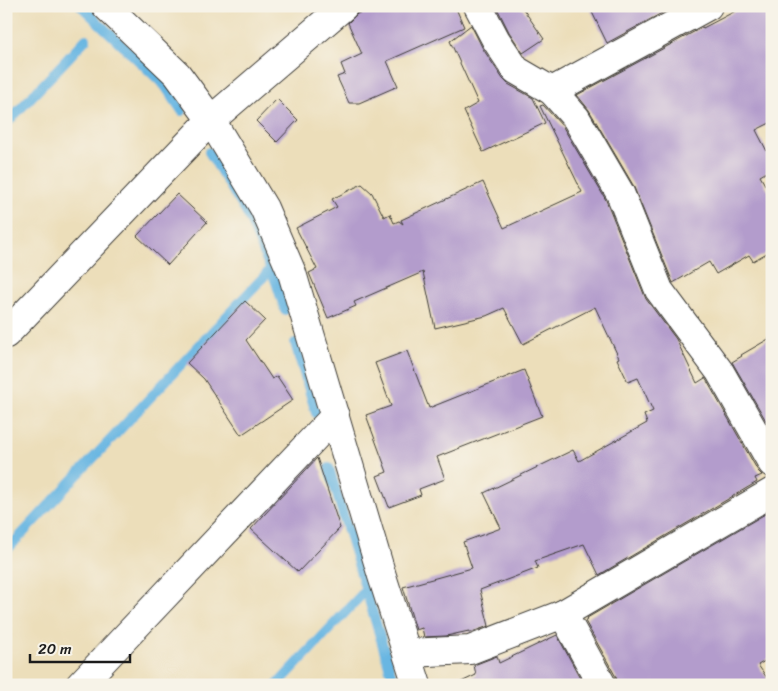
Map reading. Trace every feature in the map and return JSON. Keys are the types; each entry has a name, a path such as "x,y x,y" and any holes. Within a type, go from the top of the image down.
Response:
{"street":[{"path":"106,6 177,74 211,120 264,208 292,273 382,576 417,685"},
{"path":"6,334 211,120 344,6"},
{"path":"478,6 496,40 516,70 552,91 576,118 620,193 659,290 720,372 772,463"},
{"path":"552,91 708,6"},
{"path":"80,685 335,416"},
{"path":"408,653 470,650 563,614 772,492"},
{"path":"563,614 602,685"}],"building":[{"path":"375,6 455,6 464,27 387,61 398,86 359,103 349,103 337,77 345,74 341,64 362,54 348,23 357,14"},
{"path":"496,6 521,6 544,39 523,53 509,32"},
{"path":"589,6 670,6 671,8 607,43"},
{"path":"745,6 772,6 772,122 756,130 772,161 772,169 760,176 772,197 772,250 753,261 749,255 716,274 709,262 673,283 633,185 589,110 577,95"},
{"path":"471,25 483,49 503,79 508,84 533,98 545,123 483,152 464,111 478,103 450,41"},
{"path":"277,99 298,120 277,142 256,121"},
{"path":"543,105 563,127 606,200 646,299 676,339 697,383 705,378 707,381 762,475 755,478 757,482 599,575 584,544 535,561 538,568 480,590 489,626 469,633 469,631 446,636 424,637 422,628 416,630 403,587 472,568 463,542 501,528 484,493 573,450 579,461 647,423 644,415 653,411 638,378 628,382 595,307 523,344 504,308 486,316 435,328 423,272 354,302 356,306 328,318 309,273 317,269 296,228 337,207 332,199 362,184 372,193 384,217 390,214 394,223 399,221 403,224 401,220 483,182 504,228 582,192 540,106"},
{"path":"177,194 207,222 168,265 137,236"},
{"path":"245,301 265,320 246,340 272,379 277,376 293,400 241,435 204,379 187,363"},
{"path":"772,337 772,431 732,362"},
{"path":"407,351 429,408 524,370 542,416 437,457 445,479 419,489 421,495 389,507 377,476 387,472 366,415 391,406 375,363"},
{"path":"317,458 340,528 298,572 251,529"},
{"path":"772,510 772,657 758,665 772,685 618,685 616,677 585,621 587,618"},
{"path":"557,635 584,685 455,685 476,675 474,665 497,656 499,663"}],"waterway":[{"path":"81,6 165,86 182,111"},
{"path":"6,124 86,39"},
{"path":"209,152 249,217 276,282 285,310"},
{"path":"6,551 271,269"},
{"path":"295,343 316,413"},
{"path":"329,468 392,676"},
{"path":"277,685 366,590"}]}
